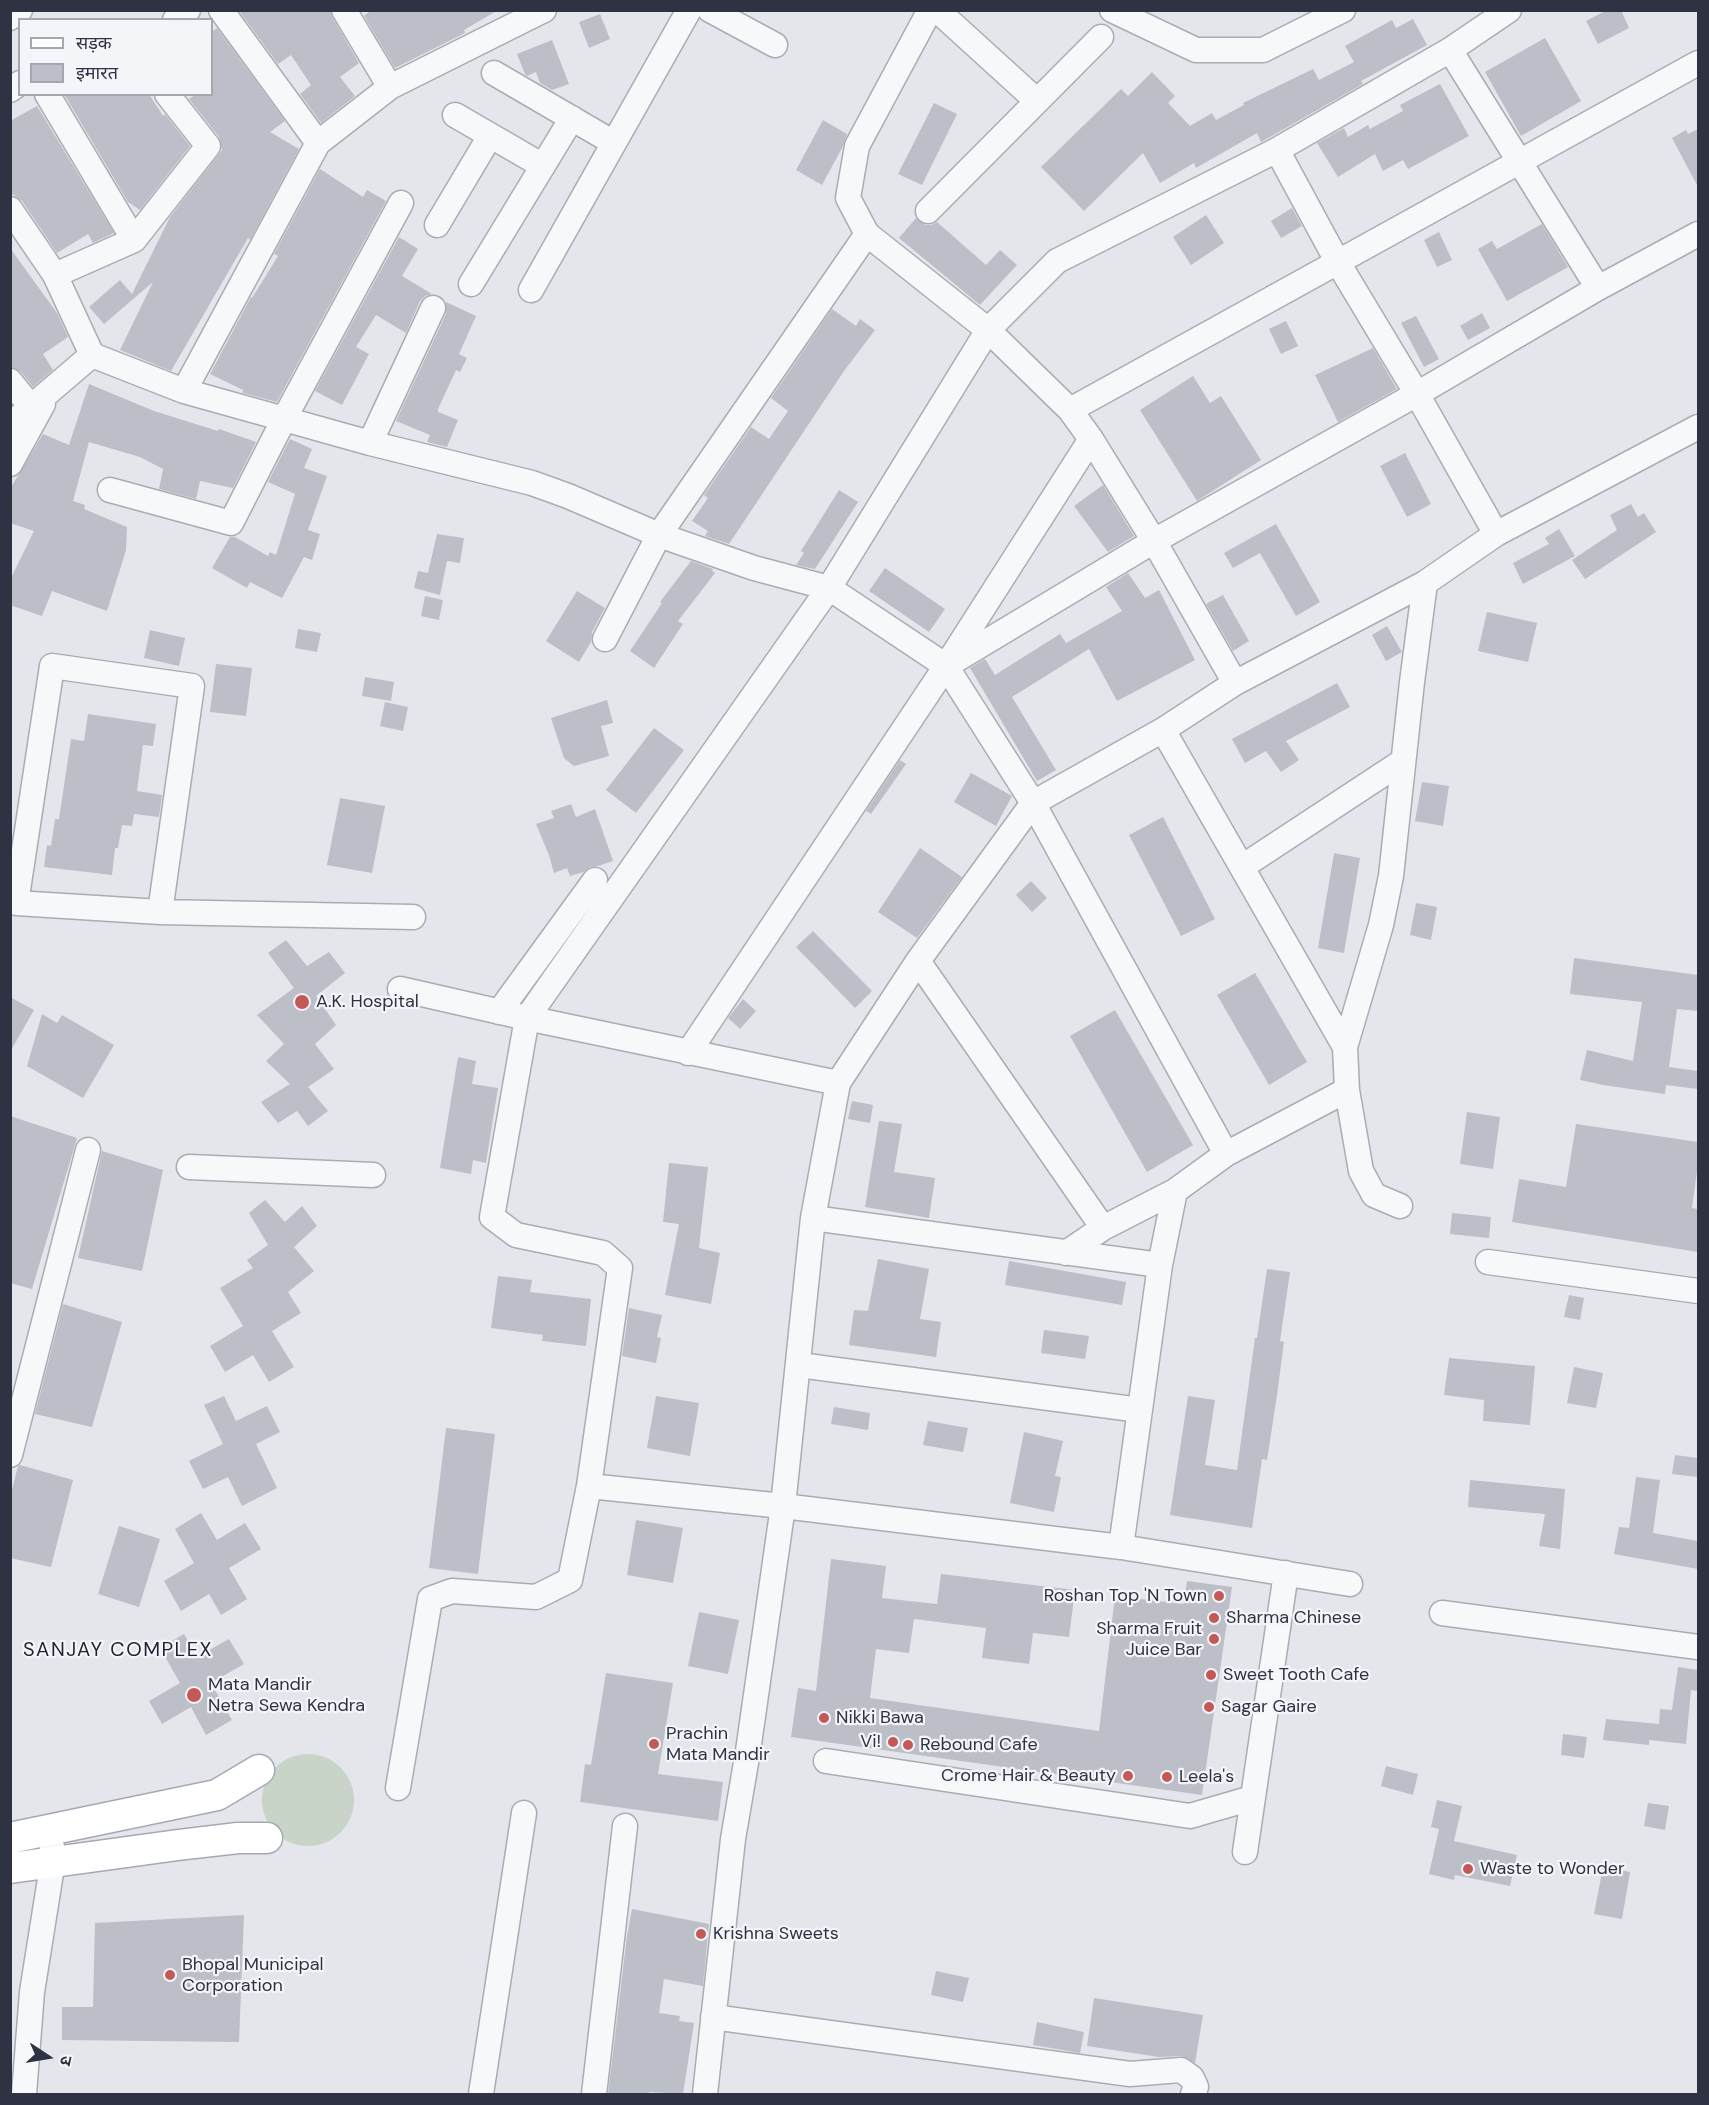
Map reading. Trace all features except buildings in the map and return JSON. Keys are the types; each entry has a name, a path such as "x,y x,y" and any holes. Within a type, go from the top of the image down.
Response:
{"main road":[{"path":"10,1838 218,1795 259,1770"},
{"path":"10,1868 238,1838 267,1838"}],"street":[{"path":"10,18 20,10"},
{"path":"221,10 318,143"},
{"path":"344,10 390,87"},
{"path":"184,391 318,143 390,87 544,10"},
{"path":"531,290 689,10"},
{"path":"710,10 775,45"},
{"path":"930,10 857,146 848,198 867,234 988,330 1070,410 1154,541 1235,683"},
{"path":"937,10 1037,101"},
{"path":"1112,10 1196,50 1263,50 1343,10"},
{"path":"398,1788 430,1599 452,1591 536,1597 570,1580 589,1486 620,1268 603,1253 516,1235 492,1217 526,1018 829,588 988,330 1057,261 1277,150 1450,50 1497,13"},
{"path":"928,211 1101,37"},
{"path":"1450,50 1599,288"},
{"path":"1070,410 1698,63"},
{"path":"494,73 614,143"},
{"path":"48,96 134,240"},
{"path":"55,275 134,240 208,147 169,96"},
{"path":"455,115 543,166"},
{"path":"471,284 572,118"},
{"path":"437,225 490,136"},
{"path":"1277,150 1337,261 1417,394 1496,534"},
{"path":"110,490 231,523 401,203"},
{"path":"10,209 55,275 92,356 184,391 370,443 532,483 660,536 754,568 829,588 946,666 1033,803 1226,1154"},
{"path":"605,639 660,536 867,234"},
{"path":"946,666 1154,541 1698,234"},
{"path":"370,443 433,308"},
{"path":"10,425 92,356"},
{"path":"10,381 40,401"},
{"path":"10,464 40,401"},
{"path":"705,2094 733,1839 783,1506 813,1218 838,1083 918,961 1033,803 1163,730 1235,683 1425,583 1496,534 1698,427"},
{"path":"688,1053 946,666 1091,440"},
{"path":"1400,1206 1374,1195 1361,1171 1347,1090 1345,1047 1381,925 1389,886 1425,583"},
{"path":"160,912 192,686 52,666 16,903 160,912 413,917"},
{"path":"1163,730 1345,1047"},
{"path":"1242,867 1403,761"},
{"path":"499,1012 595,880"},
{"path":"918,961 1103,1228"},
{"path":"400,989 688,1053 838,1083"},
{"path":"1066,1253 1103,1228 1175,1191 1226,1154 1347,1090"},
{"path":"11,1449 88,1150"},
{"path":"189,1167 373,1175"},
{"path":"1121,1547 1160,1265 1175,1191"},
{"path":"813,1218 1160,1265"},
{"path":"1488,1262 1698,1291"},
{"path":"799,1365 1140,1410"},
{"path":"589,1486 783,1506 1121,1547 1350,1584"},
{"path":"1245,1852 1286,1573"},
{"path":"1442,1613 1698,1647"},
{"path":"826,1761 1190,1816 1252,1798"},
{"path":"481,2094 524,1813"},
{"path":"594,2094 625,1826"},
{"path":"24,2094 21,1993 51,1873 53,1830"},
{"path":"713,2017 1130,2074 1181,2070 1192,2078 1196,2087 1193,2094"}],"green space":[{"path":"308,1754 326,1757 341,1767 351,1782 354,1800 351,1818 341,1833 326,1843 308,1846 290,1843 275,1833 265,1818 262,1800 265,1782 275,1767 290,1757"}],"place":[{"name":"A.K. Hospital","path":"302,1002"},
{"name":"Roshan Top 'N Town","path":"1219,1596"},
{"name":"Sharma Chinese","path":"1214,1618"},
{"name":"Sharma Fruit Juice Bar","path":"1214,1639"},
{"name":"Sweet Tooth Cafe","path":"1211,1675"},
{"name":"Mata Mandir Netra Sewa Kendra","path":"194,1695"},
{"name":"Sagar Gaire","path":"1209,1707"},
{"name":"Nikki Bawa","path":"824,1718"},
{"name":"Vi!","path":"893,1742"},
{"name":"Prachin Mata Mandir","path":"654,1744"},
{"name":"Rebound Cafe","path":"908,1745"},
{"name":"Crome Hair & Beauty","path":"1128,1776"},
{"name":"Leela's","path":"1167,1777"},
{"name":"Waste to Wonder","path":"1468,1869"},
{"name":"Krishna Sweets","path":"701,1934"},
{"name":"Bhopal Municipal Corporation","path":"170,1975"}],"district":[{"name":"SANJAY COMPLEX","path":"118,1651"}]}
